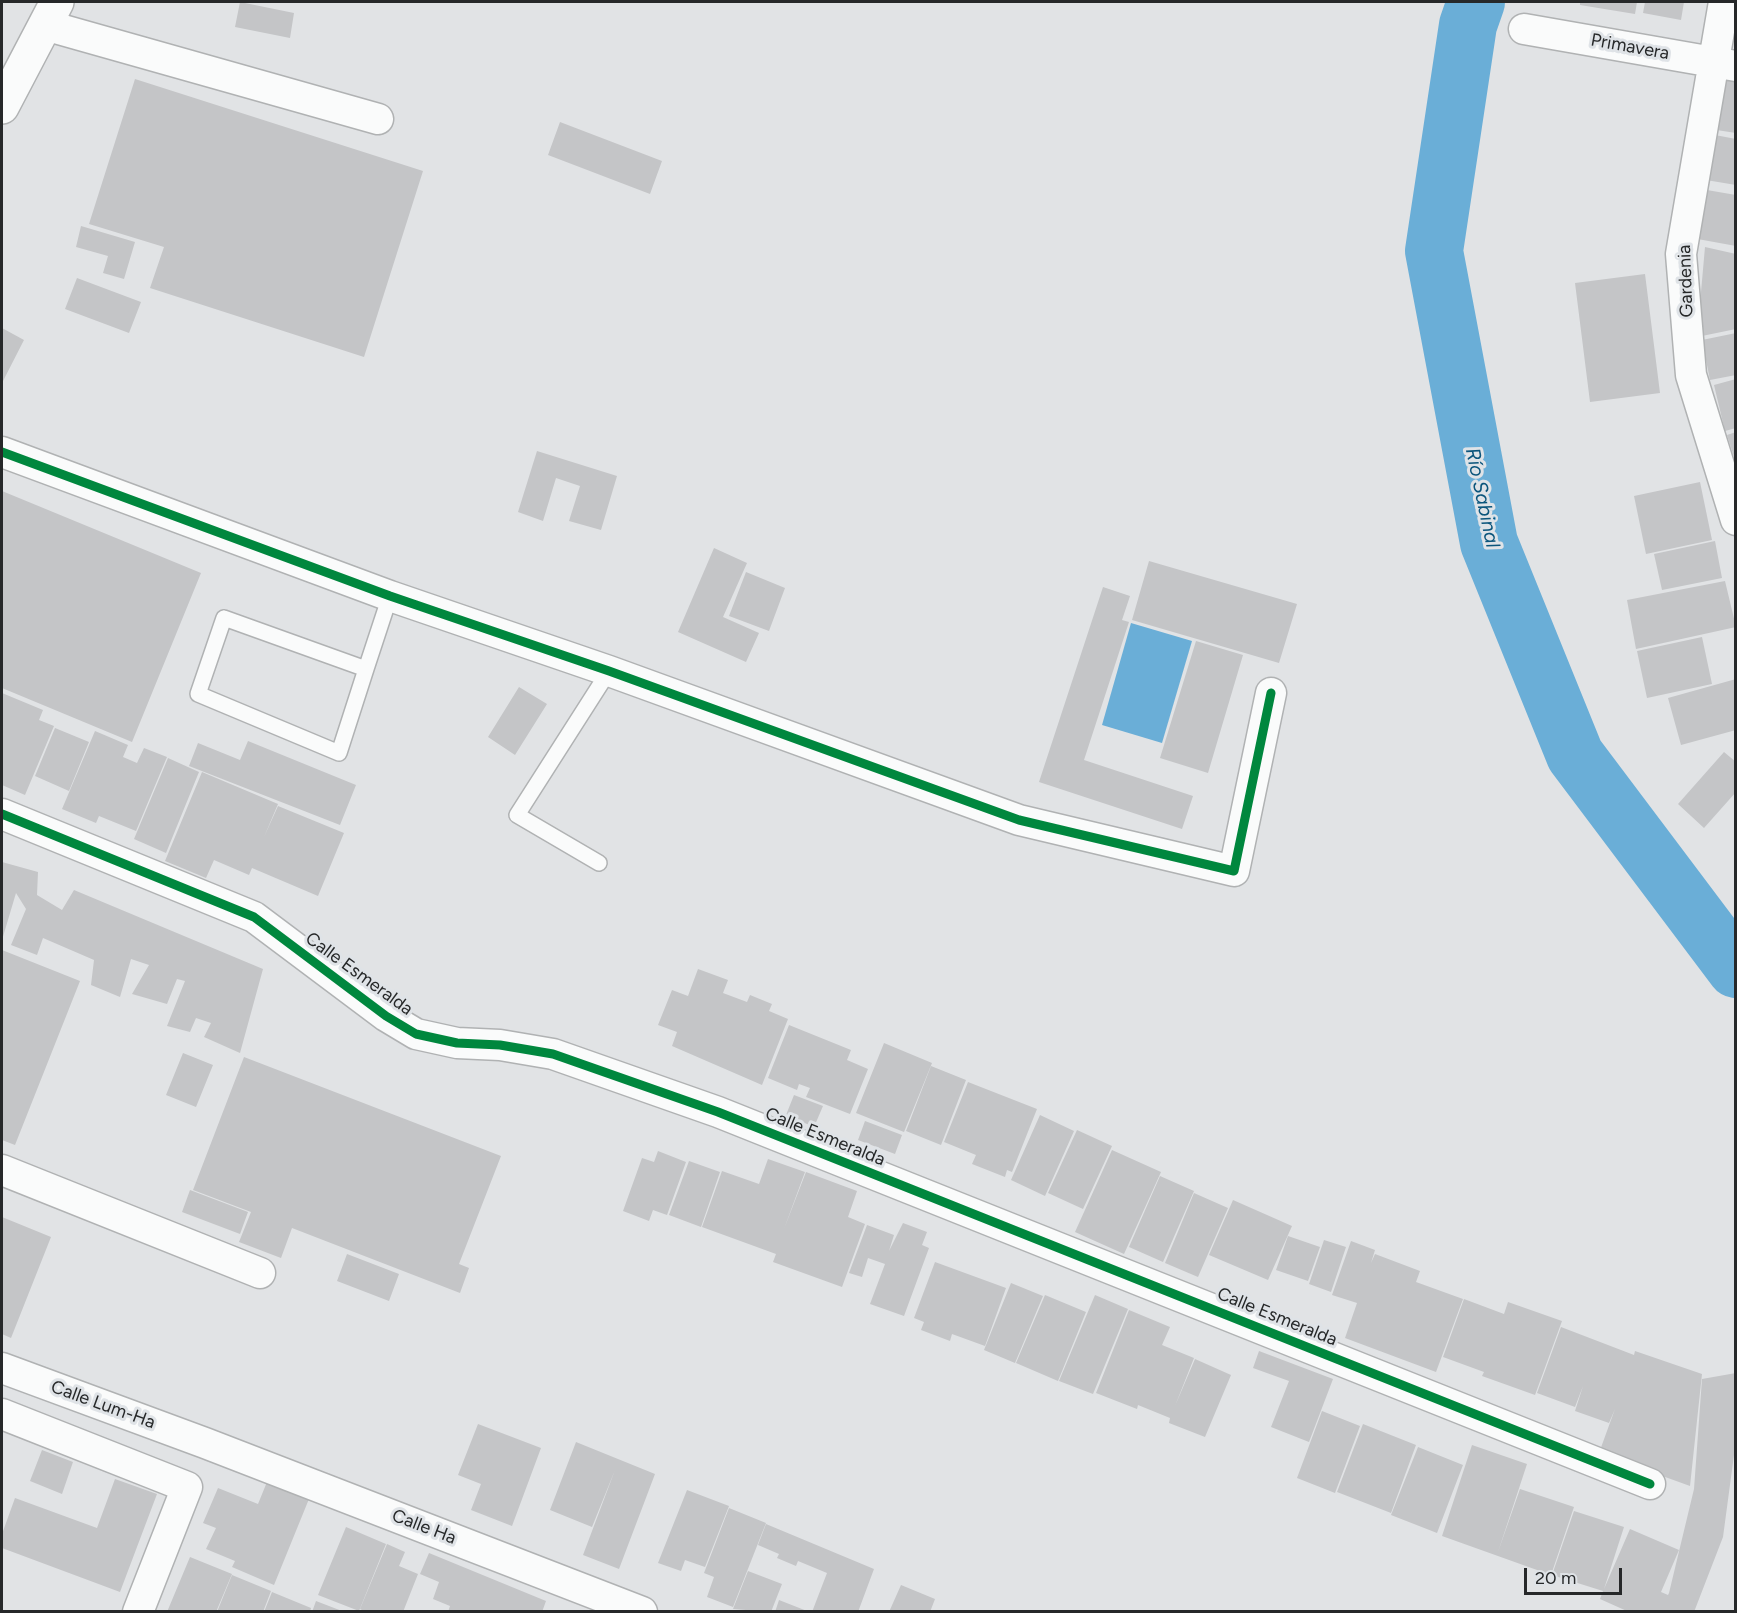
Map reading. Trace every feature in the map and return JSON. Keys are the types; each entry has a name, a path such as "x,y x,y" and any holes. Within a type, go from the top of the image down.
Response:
{"main road":[{"path":"2,107 51,13"}],"street":[{"name":"Gardenia","path":"1724,2 1724,64 1681,254 1691,375 1736,520"},
{"path":"51,13 378,119"},
{"name":"Primavera","path":"1524,29 1724,64"},
{"path":"2,452 390,596 609,671 1019,820 1234,871 1271,693"},
{"name":"Calle Esmeralda","path":"2,814 254,917 386,1016 416,1034 457,1043 500,1045 553,1054 718,1112 1650,1484"},
{"path":"2,1170 260,1273"},
{"name":"Calle Lum-Ha","path":"2,1368 205,1443"},
{"path":"2,1414 187,1487 138,1611"},
{"path":"119,1460 136,1418"},
{"name":"Calle Ha","path":"205,1443 642,1611"}],"lane":[{"path":"366,669 224,618 198,694 339,753 390,596"},
{"path":"599,863 517,815 609,671"}],"water":[{"path":"1131,623 1192,641 1162,743 1102,725"}],"building":[{"path":"240,2 294,13 290,38 235,27"},
{"path":"1580,2 1637,2 1635,14 1580,5"},
{"path":"1645,2 1684,2 1681,20 1643,13"},
{"path":"1720,68 1736,71 1736,133 1710,129"},
{"path":"135,79 423,171 364,357 150,288 164,247 89,224"},
{"path":"560,122 662,161 650,194 548,155"},
{"path":"1715,135 1736,139 1736,185 1706,180"},
{"path":"1701,189 1736,195 1736,246 1692,238"},
{"path":"81,226 135,242 124,279 103,273 108,256 76,247"},
{"path":"1705,247 1736,254 1736,329 1697,337"},
{"path":"1645,274 1660,393 1590,402 1575,283"},
{"path":"77,278 141,302 129,333 65,309"},
{"path":"2,328 24,340 2,383"},
{"path":"1736,333 1736,375 1710,380 1702,340"},
{"path":"1736,379 1736,428 1725,431 1714,385"},
{"path":"1736,432 1736,460 1735,460 1727,435"},
{"path":"537,451 617,476 601,530 569,521 580,486 556,478 543,521 518,512"},
{"path":"1700,482 1712,540 1646,554 1634,496"},
{"path":"2,491 201,573 132,742 2,688"},
{"path":"1715,541 1722,578 1662,590 1654,554"},
{"path":"714,548 747,563 723,617 759,633 746,662 678,632"},
{"path":"1149,561 1297,604 1279,663 1132,620"},
{"path":"746,572 785,588 769,631 729,616"},
{"path":"1725,581 1736,627 1636,649 1627,600"},
{"path":"1103,587 1130,596 1122,620 1129,622 1084,760 1193,796 1182,829 1039,782"},
{"path":"1702,637 1712,684 1647,698 1637,651"},
{"path":"1196,641 1243,655 1208,773 1160,758"},
{"path":"1736,679 1736,730 1681,745 1668,698"},
{"path":"519,687 547,704 515,755 488,737"},
{"path":"2,693 43,710 39,720 54,726 25,795 2,785"},
{"path":"55,728 89,742 69,791 35,776"},
{"path":"95,731 128,745 123,757 137,763 144,748 167,757 136,831 99,816 96,823 62,809"},
{"path":"248,741 356,785 340,825 189,766 198,743 240,760"},
{"path":"1724,752 1736,762 1736,792 1704,828 1678,804"},
{"path":"168,758 199,772 166,853 134,839"},
{"path":"202,772 278,804 264,837 278,806 344,833 318,896 252,868 249,875 214,860 206,878 165,861"},
{"path":"2,862 38,872 37,895 62,910 74,890 263,969 240,1053 204,1037 211,1023 196,1018 190,1032 167,1026 185,981 177,979 167,1004 132,994 149,965 131,959 120,997 91,985 94,960 43,938 37,955 11,945 26,909 16,893 2,940"},
{"path":"2,950 80,981 15,1145 2,1140"},
{"path":"698,969 728,980 723,993 747,1002 750,995 772,1004 769,1011 788,1019 762,1085 672,1046 677,1032 658,1025 672,990 688,996"},
{"path":"789,1025 851,1050 847,1060 868,1069 850,1114 806,1097 810,1088 799,1084 797,1090 768,1078"},
{"path":"884,1043 932,1063 904,1132 856,1113"},
{"path":"183,1053 213,1065 196,1107 166,1095"},
{"path":"244,1057 501,1156 459,1264 469,1268 460,1293 292,1228 281,1258 239,1242 251,1212 193,1190"},
{"path":"931,1066 966,1080 941,1145 906,1131"},
{"path":"968,1082 1037,1109 1012,1172 1007,1170 1005,1177 972,1164 976,1155 944,1142"},
{"path":"794,1095 823,1106 814,1127 786,1115"},
{"path":"1040,1115 1074,1131 1045,1196 1011,1180"},
{"path":"865,1121 902,1135 895,1154 858,1140"},
{"path":"1077,1130 1112,1146 1083,1209 1048,1193"},
{"path":"1112,1150 1161,1172 1124,1254 1075,1232"},
{"path":"658,1151 686,1162 667,1215 653,1210 649,1221 623,1211 642,1158 654,1162"},
{"path":"768,1159 805,1172 784,1229 806,1172 857,1191 848,1217 865,1224 842,1287 773,1262 776,1254 702,1227 722,1171 759,1184"},
{"path":"689,1161 720,1172 701,1227 669,1215"},
{"path":"1160,1176 1194,1191 1163,1262 1129,1247"},
{"path":"190,1190 248,1212 240,1234 182,1212"},
{"path":"1194,1193 1228,1208 1198,1277 1165,1263"},
{"path":"1233,1200 1292,1226 1268,1280 1209,1255"},
{"path":"2,1217 51,1237 11,1338 2,1334"},
{"path":"903,1223 927,1232 922,1245 929,1248 904,1316 870,1304 885,1264 868,1258 862,1277 849,1273 867,1225 894,1235 889,1251"},
{"path":"1288,1236 1320,1247 1308,1281 1276,1270"},
{"path":"1324,1240 1346,1247 1331,1292 1309,1284"},
{"path":"1351,1241 1375,1250 1371,1263 1375,1254 1420,1271 1416,1282 1463,1299 1436,1372 1345,1338 1357,1303 1332,1295"},
{"path":"347,1254 399,1274 389,1301 337,1281"},
{"path":"935,1262 1006,1288 985,1346 952,1334 950,1341 921,1330 924,1322 914,1318"},
{"path":"1011,1283 1043,1296 1015,1363 984,1350"},
{"path":"1045,1295 1086,1312 1058,1381 1016,1363"},
{"path":"1095,1295 1128,1309 1093,1394 1059,1381"},
{"path":"1464,1299 1504,1314 1508,1302 1562,1321 1535,1395 1482,1376 1484,1372 1443,1357"},
{"path":"1129,1310 1170,1327 1162,1345 1194,1358 1175,1406 1195,1359 1231,1375 1205,1437 1169,1423 1170,1418 1138,1405 1137,1409 1096,1393"},
{"path":"1561,1327 1634,1355 1635,1351 1702,1374 1690,1486 1599,1453 1615,1409 1609,1423 1575,1411 1583,1386 1575,1407 1537,1393"},
{"path":"1259,1351 1333,1379 1309,1442 1271,1427 1289,1381 1253,1368"},
{"path":"1736,1373 1736,1440 1723,1537 1694,1612 1629,1612 1600,1599 1603,1591 1552,1575 1574,1511 1624,1527 1604,1589 1630,1529 1679,1550 1661,1592 1668,1595 1694,1489 1702,1379"},
{"path":"1322,1411 1360,1426 1335,1493 1297,1478"},
{"path":"478,1424 541,1448 512,1526 471,1510 481,1484 458,1475"},
{"path":"1363,1424 1416,1445 1391,1513 1337,1492"},
{"path":"576,1442 655,1474 619,1569 583,1555 615,1470 592,1527 550,1510"},
{"path":"1472,1445 1527,1464 1498,1552 1520,1489 1574,1507 1551,1575 1442,1536"},
{"path":"1418,1447 1463,1465 1437,1533 1391,1515"},
{"path":"42,1450 73,1462 62,1494 30,1481"},
{"path":"269,1477 311,1494 274,1585 232,1567 235,1561 206,1549 216,1528 203,1523 218,1488 258,1504"},
{"path":"115,1479 157,1494 120,1592 2,1548 2,1534 15,1498 97,1528"},
{"path":"687,1490 729,1506 705,1567 685,1560 681,1571 658,1563"},
{"path":"729,1508 766,1523 733,1607 707,1597 714,1577 704,1573"},
{"path":"766,1524 874,1569 858,1612 812,1612 827,1573 798,1561 796,1566 777,1558 779,1554 758,1545"},
{"path":"346,1527 386,1544 359,1611 318,1595"},
{"path":"387,1544 405,1552 399,1566 418,1574 403,1612 366,1612 360,1609"},
{"path":"429,1553 546,1601 542,1612 448,1612 450,1606 433,1599 439,1582 420,1574"},
{"path":"190,1557 232,1574 216,1612 167,1612"},
{"path":"748,1571 782,1584 771,1612 733,1609"},
{"path":"232,1575 271,1591 263,1612 217,1612"},
{"path":"901,1585 935,1599 930,1612 889,1612"},
{"path":"272,1592 311,1608 310,1612 264,1612"},
{"path":"779,1600 807,1611 807,1612 775,1612"},
{"path":"316,1601 342,1611 342,1612 312,1612"}],"waterway":[{"name":"Río Sabinal","path":"1476,2 1468,25 1434,251 1489,543 1575,755 1736,969"}],"cycle path":[{"path":"2,452 390,596 609,671 1019,820 1234,871 1271,693"},
{"path":"2,814 254,917 386,1016 416,1034 457,1043 500,1045 553,1054 718,1112 1650,1484"}]}
